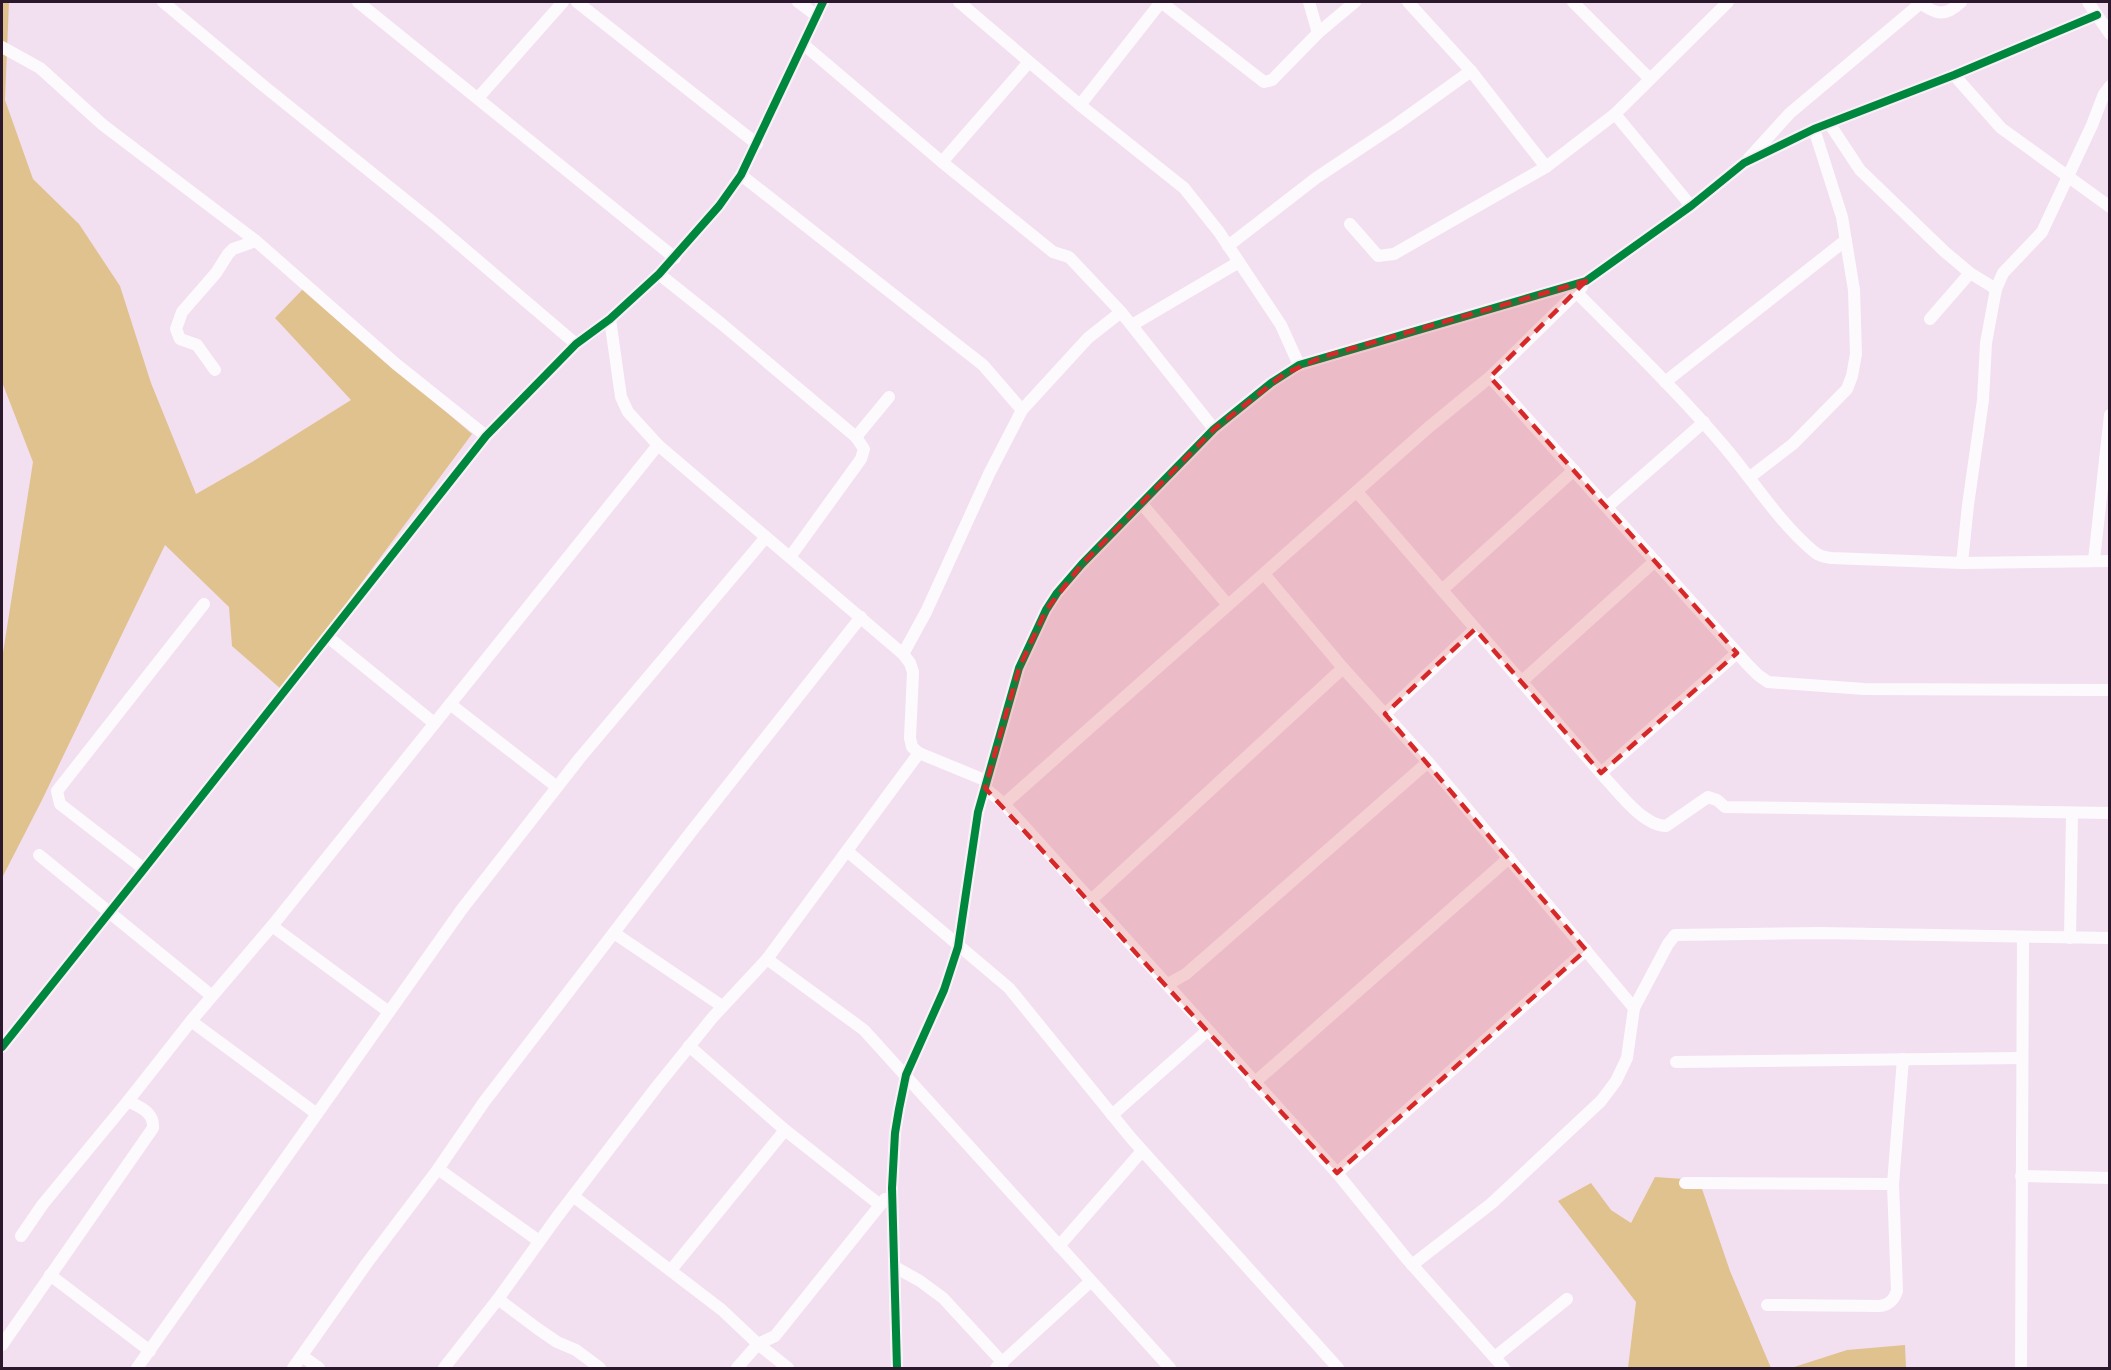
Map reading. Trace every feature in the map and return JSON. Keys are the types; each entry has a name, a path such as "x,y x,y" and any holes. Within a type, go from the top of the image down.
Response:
{"street":[{"path":"163,2 434,223 576,344"},
{"path":"358,2 675,258"},
{"path":"477,98 563,2"},
{"path":"577,2 757,144"},
{"path":"798,2 817,16"},
{"path":"2,1047 486,436 576,344 610,319 659,274 719,206 741,175 757,144 823,2"},
{"path":"959,2 1080,105 1184,188 1228,246 1281,325 1299,365"},
{"path":"1080,105 1161,2 1264,82 1272,80 1318,33 1355,2"},
{"path":"1309,2 1318,33"},
{"path":"1408,2 1471,71 1546,167"},
{"path":"1573,2 1650,79"},
{"path":"1350,225 1378,255 1394,254 1546,167 1615,114 1728,2"},
{"path":"1004,804 1429,427 1490,377 1577,293 1586,281 1691,206 1744,163 1790,113 1920,2 1943,13 1952,10 1961,2"},
{"path":"2088,2 2109,34"},
{"path":"1744,163 1814,129 1954,75 2097,15"},
{"path":"803,45 1053,252 1069,257 1132,325 1214,429"},
{"path":"2,47 40,68 104,125 256,241 396,364 486,436"},
{"path":"942,162 1029,62"},
{"path":"1228,246 1316,178 1471,71"},
{"path":"1954,75 2001,128 2109,207"},
{"path":"1962,563 1983,400 1986,343 1995,289 2003,273 2042,232 2109,86"},
{"path":"1615,114 1691,206"},
{"path":"1829,123 1860,170 1945,252 1970,273 1995,289"},
{"path":"1750,477 1793,444 1846,389 1852,376 1856,354 1854,290 1842,217 1814,129"},
{"path":"741,175 983,365 1022,410"},
{"path":"1665,382 1846,240"},
{"path":"215,370 197,345 180,339 176,329 182,312 216,273 228,254 233,249 256,241"},
{"path":"1132,325 1239,262"},
{"path":"1930,319 1970,273"},
{"path":"659,274 856,437 864,449 864,454 790,557"},
{"path":"897,1368 892,1188 894,1133 906,1075 944,990 958,947 974,832 1018,669 1046,610 1057,593 1082,564 1214,429 1271,383 1299,365 1586,281"},
{"path":"1577,293 1704,422 1750,477 1776,513 1813,551 1821,556 1962,563 2109,561"},
{"path":"903,654 926,612 988,474 1022,410 1088,338 1121,312"},
{"path":"610,319 621,397 628,412 658,445 861,617 910,663 913,672 910,738 912,747 919,753 986,784 1337,1173 1412,1265 1504,1368"},
{"path":"1490,377 1737,653 1768,682 1864,690 2109,690"},
{"path":"856,437 889,397"},
{"path":"2094,560 2109,415"},
{"path":"1607,507 1704,422"},
{"path":"21,1236 43,1204 190,1021 272,926 658,445"},
{"path":"1442,590 1574,470"},
{"path":"1357,492 1601,773 1638,813 1661,826 1666,826 1708,797 1717,800 1725,807 2109,813"},
{"path":"1141,503 1228,605"},
{"path":"137,1368 462,909 557,787 766,537"},
{"path":"1521,682 1655,561"},
{"path":"1264,574 1343,668 1428,762 1634,1008"},
{"path":"144,869 60,804 57,791 204,604"},
{"path":"293,1368 484,1102 861,617"},
{"path":"1385,714 1475,628"},
{"path":"328,637 434,723"},
{"path":"1601,773 1737,653"},
{"path":"1090,901 1343,668"},
{"path":"450,704 557,787"},
{"path":"444,1368 689,1046 722,1006 767,959 919,753"},
{"path":"1168,984 1186,974 1428,762"},
{"path":"2070,938 2072,813"},
{"path":"847,851 1009,988 1142,1151 1338,1368"},
{"path":"39,855 212,996"},
{"path":"1254,1083 1509,858"},
{"path":"272,926 388,1012"},
{"path":"614,933 722,1006"},
{"path":"1412,1265 1492,1203 1601,1101 1617,1081 1627,1058 1634,1008 1675,935 1820,933 2109,938"},
{"path":"2021,1368 2023,937"},
{"path":"1337,1173 1586,950"},
{"path":"767,959 864,1030 1170,1368"},
{"path":"1178,997 1186,974"},
{"path":"190,1021 317,1114"},
{"path":"1112,1115 1207,1031"},
{"path":"689,1046 785,1130 880,1205"},
{"path":"1767,1305 1879,1306 1891,1302 1897,1291 1893,1184 1904,1059"},
{"path":"1676,1062 2022,1059"},
{"path":"2,1345 153,1128 150,1114 128,1101"},
{"path":"671,1270 785,1130"},
{"path":"1059,1246 1142,1151"},
{"path":"438,1169 539,1241"},
{"path":"2021,1176 2109,1178"},
{"path":"1685,1183 1893,1184"},
{"path":"737,1368 758,1344 775,1336 892,1188"},
{"path":"573,1196 722,1310 788,1368"},
{"path":"895,1267 920,1281 943,1298 1000,1366 1091,1281"},
{"path":"50,1275 150,1351"},
{"path":"498,1299 556,1342 576,1350 600,1368"},
{"path":"1495,1358 1567,1299"},
{"path":"302,1356 319,1368"}],"highlighted area":[{"path":"1586,281 1490,377 1737,653 1601,773 1475,629 1385,714 1586,950 1337,1173 985,788 1019,668 1046,610 1082,564 1214,429 1284,374 1322,357"}],"shaded area":[{"path":"2,2 9,2 5,100 33,179 79,224 120,286 151,383 196,494 351,400 275,318 303,289 472,434 282,690 232,646 229,607 165,545 2,878 2,659 33,462 2,382"},
{"path":"1655,1177 1699,1180 1730,1271 1771,1368 1628,1368 1636,1302 1558,1201 1591,1183 1611,1210 1631,1223"},
{"path":"1905,1345 1906,1368 1791,1368 1847,1350"}],"cycle path":[{"path":"2,1047 486,436 576,344 610,319 659,274 719,206 741,175 823,2"},
{"path":"897,1368 892,1188 895,1133 906,1075 944,990 958,947 978,812 1019,668 1046,610 1057,593 1082,564 1214,429 1271,383 1299,365 1586,281 1691,206 1744,163 1814,129 1954,75 2097,15"}]}
